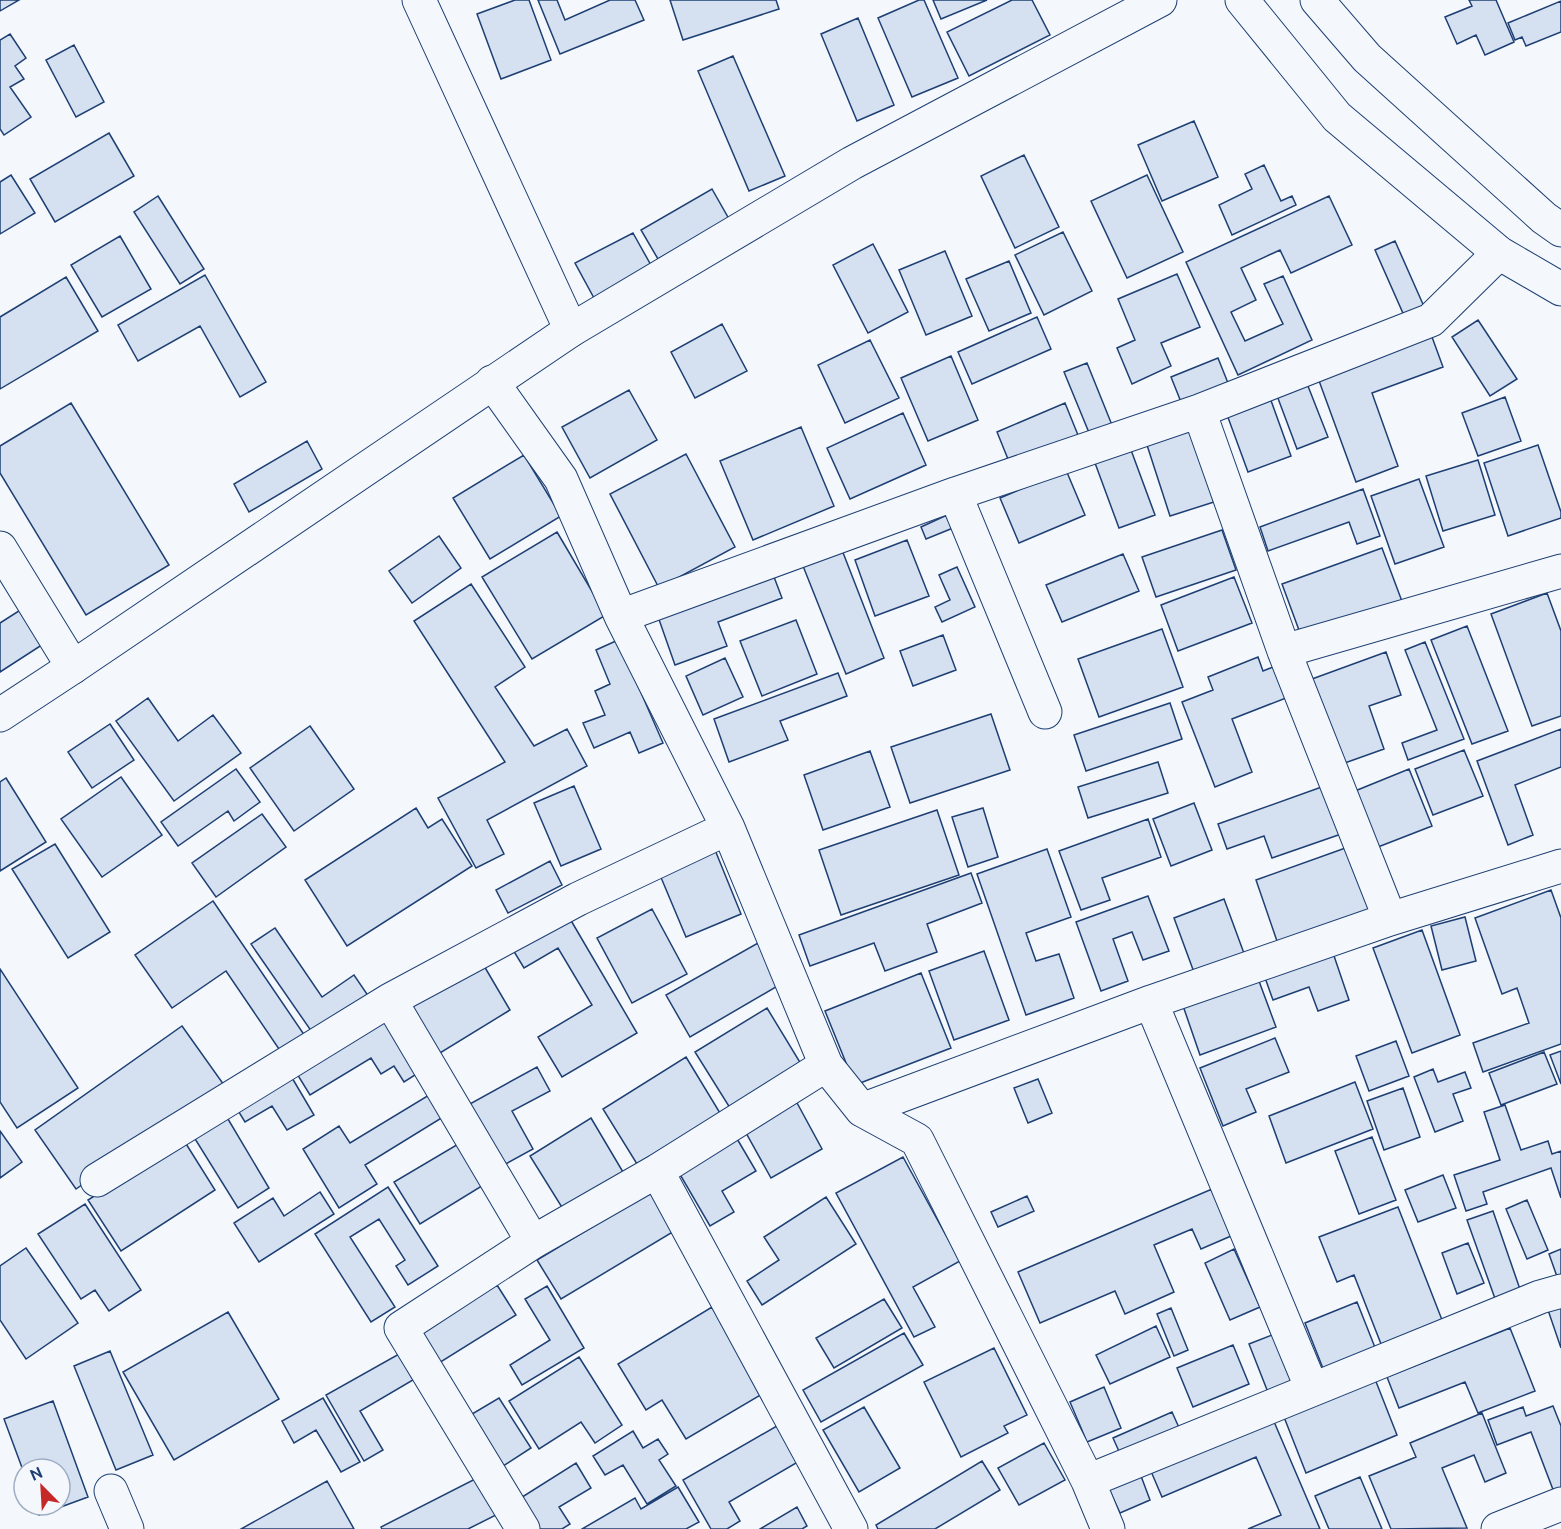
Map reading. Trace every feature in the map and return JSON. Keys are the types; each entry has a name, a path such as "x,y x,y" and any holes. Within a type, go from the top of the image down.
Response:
{"street":[{"path":"419,0 571,330"},
{"path":"0,715 73,668 571,330 852,163 1160,0"},
{"path":"1242,0 1337,117 1499,253 1561,289"},
{"path":"1317,0 1366,58 1544,218 1561,230"},
{"path":"621,616 955,494 1199,411 1431,320 1499,253"},
{"path":"492,382 561,479 621,616 728,828 826,1065 862,1110 917,1140 1088,1481 1108,1529"},
{"path":"1199,411 1284,651 1390,919"},
{"path":"955,494 1045,712"},
{"path":"0,548 73,668"},
{"path":"1284,651 1561,571"},
{"path":"97,1180 390,1000 578,899 728,828"},
{"path":"862,1110 1151,1002 1390,919 1561,866"},
{"path":"390,1000 532,1242"},
{"path":"1151,1002 1312,1389"},
{"path":"523,1529 401,1328 532,1242 657,1171 826,1065"},
{"path":"657,1171 851,1529"},
{"path":"1088,1481 1540,1297 1561,1291"},
{"path":"111,1491 127,1529"},
{"path":"1498,1529 1561,1504"}],"building":[{"path":"0,0 19,0 0,11"},
{"path":"515,0 529,0 551,60 501,79 477,14"},
{"path":"538,0 557,0 565,20 610,0 635,0 644,20 560,54"},
{"path":"670,0 776,0 779,9 683,40"},
{"path":"919,0 924,0 958,78 912,97 878,18"},
{"path":"933,0 987,0 941,19"},
{"path":"1012,0 1032,0 1050,35 969,76 947,32"},
{"path":"1469,0 1496,0 1514,42 1485,55 1476,35 1457,44 1445,17 1472,6"},
{"path":"1561,1 1561,32 1526,46 1522,37 1515,40 1508,23"},
{"path":"858,18 894,105 857,121 821,34"},
{"path":"10,34 26,58 15,66 24,79 10,87 31,117 4,135 0,129 0,40"},
{"path":"74,45 104,102 76,117 46,60"},
{"path":"733,56 785,176 749,191 698,71"},
{"path":"1194,121 1218,177 1162,201 1138,145"},
{"path":"109,133 134,176 55,222 30,179"},
{"path":"1024,155 1059,227 1015,248 981,176"},
{"path":"1264,165 1281,201 1292,196 1296,205 1232,235 1219,205 1252,189 1245,174"},
{"path":"11,175 35,213 0,234 0,182"},
{"path":"1147,175 1183,252 1127,278 1091,201"},
{"path":"712,189 729,219 658,259 641,230"},
{"path":"158,196 204,269 180,284 134,212"},
{"path":"1329,196 1352,245 1291,273 1280,250 1241,268 1256,300 1231,312 1245,341 1283,324 1264,284 1283,276 1312,340 1238,375 1186,262"},
{"path":"1063,232 1092,291 1044,315 1015,255"},
{"path":"633,233 652,267 594,298 575,263"},
{"path":"120,236 151,289 102,317 71,265"},
{"path":"1395,241 1426,311 1406,320 1375,250"},
{"path":"873,244 908,312 868,333 833,265"},
{"path":"945,251 972,316 926,335 899,270"},
{"path":"1009,261 1031,313 989,331 966,279"},
{"path":"1177,274 1200,327 1161,343 1171,366 1132,384 1117,348 1135,340 1118,299"},
{"path":"205,275 266,382 240,397 200,326 138,361 118,325"},
{"path":"66,277 98,331 0,389 0,317"},
{"path":"1037,317 1051,349 972,384 958,352"},
{"path":"1478,320 1517,379 1490,396 1452,337"},
{"path":"722,324 747,371 695,398 671,352"},
{"path":"1432,337 1443,367 1372,393 1398,466 1356,482 1318,378"},
{"path":"870,340 899,398 845,423 818,365"},
{"path":"951,356 978,420 928,441 901,378"},
{"path":"1218,358 1230,388 1183,407 1171,377"},
{"path":"1087,363 1112,425 1090,435 1064,372"},
{"path":"1306,381 1328,437 1297,449 1276,393"},
{"path":"629,390 657,440 590,478 562,427"},
{"path":"1269,395 1291,456 1248,472 1226,412"},
{"path":"1505,397 1521,441 1478,456 1462,413"},
{"path":"71,403 169,565 86,615 0,473 0,446"},
{"path":"1065,403 1078,435 1010,464 997,432"},
{"path":"903,413 926,465 850,499 827,448"},
{"path":"801,427 834,506 753,540 720,461"},
{"path":"1190,428 1214,502 1170,516 1146,442"},
{"path":"307,441 322,469 249,512 234,484"},
{"path":"1538,445 1561,512 1561,518 1508,536 1484,463"},
{"path":"1131,450 1155,515 1119,528 1095,463"},
{"path":"686,454 735,547 659,588 610,494"},
{"path":"524,455 561,516 490,559 453,498"},
{"path":"1478,460 1495,515 1443,531 1426,476"},
{"path":"1066,470 1085,515 1019,543 1000,498"},
{"path":"1419,479 1444,547 1395,564 1371,496"},
{"path":"1363,489 1380,536 1357,544 1349,522 1268,551 1260,527"},
{"path":"947,515 953,528 926,539 921,527"},
{"path":"1222,530 1236,570 1156,597 1142,557"},
{"path":"557,532 606,615 532,659 482,577"},
{"path":"439,536 461,568 412,603 389,571"},
{"path":"907,540 929,596 875,616 855,560"},
{"path":"1382,548 1403,604 1303,641 1282,584"},
{"path":"842,550 884,658 846,674 803,566"},
{"path":"1123,554 1139,591 1062,622 1046,585"},
{"path":"957,567 975,607 942,622 935,607 950,600 939,575"},
{"path":"771,569 782,598 718,622 727,646 675,665 656,611"},
{"path":"1234,577 1252,623 1178,651 1161,605"},
{"path":"471,584 525,667 495,687 534,746 567,729 587,766 487,820 504,854 476,868 438,798 505,762 414,621"},
{"path":"1547,593 1561,631 1561,716 1532,726 1491,614"},
{"path":"25,607 48,641 0,672 0,623"},
{"path":"796,620 817,674 762,696 740,641"},
{"path":"1467,626 1508,731 1472,744 1431,640"},
{"path":"1162,629 1183,687 1099,717 1078,659"},
{"path":"943,635 956,670 913,686 900,651"},
{"path":"618,640 663,743 639,753 630,732 594,748 583,723 605,715 595,691 610,684 596,650"},
{"path":"1425,642 1464,739 1408,760 1402,743 1437,730 1405,650"},
{"path":"1386,652 1401,695 1369,706 1384,749 1342,764 1312,679"},
{"path":"1258,657 1263,671 1278,665 1291,696 1232,719 1252,772 1215,787 1182,702 1213,690 1208,677"},
{"path":"725,658 743,697 703,715 686,676"},
{"path":"838,673 847,696 780,721 788,740 729,762 714,719"},
{"path":"148,698 178,741 213,715 241,753 174,801 116,721"},
{"path":"1170,703 1182,739 1086,771 1074,735"},
{"path":"991,714 1010,770 910,803 891,747"},
{"path":"110,724 134,760 92,788 68,752"},
{"path":"310,726 354,789 294,831 250,768"},
{"path":"1561,729 1561,767 1515,785 1533,835 1508,845 1477,761"},
{"path":"1464,750 1483,796 1433,815 1415,769"},
{"path":"870,751 890,807 823,830 804,775"},
{"path":"1158,762 1168,793 1088,818 1078,787"},
{"path":"236,769 260,802 234,821 228,811 178,846 161,822"},
{"path":"1409,769 1432,826 1378,847 1355,791"},
{"path":"121,777 162,835 102,877 61,819"},
{"path":"6,778 46,842 0,871 0,782"},
{"path":"1330,784 1347,832 1272,858 1264,836 1227,849 1218,824"},
{"path":"574,786 601,849 561,866 534,803"},
{"path":"1194,803 1212,850 1171,866 1153,819"},
{"path":"416,808 428,828 442,819 472,866 347,946 305,880"},
{"path":"983,808 998,857 968,867 952,817"},
{"path":"937,810 959,875 841,915 819,850"},
{"path":"262,814 286,847 216,897 192,863"},
{"path":"1148,819 1161,857 1102,878 1110,900 1081,910 1059,851"},
{"path":"55,844 110,932 68,958 12,869"},
{"path":"713,845 741,914 686,937 657,868"},
{"path":"1351,846 1373,910 1278,944 1256,880"},
{"path":"1047,849 1071,917 1026,933 1036,961 1059,954 1074,998 1026,1015 977,874"},
{"path":"550,861 562,885 508,913 496,890"},
{"path":"971,873 982,903 927,924 937,952 885,971 874,943 810,966 799,935"},
{"path":"1551,890 1561,918 1561,1044 1483,1072 1473,1043 1529,1023 1517,988 1502,994 1475,918"},
{"path":"1148,896 1169,951 1143,960 1132,932 1113,939 1128,981 1101,991 1076,922"},
{"path":"1224,899 1245,956 1195,975 1174,918"},
{"path":"213,901 305,1036 281,1052 226,971 172,1008 135,955"},
{"path":"652,909 687,974 632,1003 597,938"},
{"path":"566,912 637,1033 562,1077 538,1037 592,1005 558,948 524,968 510,945"},
{"path":"1465,917 1476,961 1442,970 1431,926"},
{"path":"275,928 322,997 354,975 369,997 314,1035 251,944"},
{"path":"1422,930 1460,1035 1412,1053 1373,948"},
{"path":"758,943 781,984 690,1037 666,995"},
{"path":"1332,950 1349,1000 1318,1011 1309,987 1273,1000 1264,975"},
{"path":"984,951 1009,1020 954,1040 929,971"},
{"path":"480,959 510,1010 440,1053 408,1001"},
{"path":"0,969 78,1088 17,1128 0,1102"},
{"path":"921,973 951,1048 855,1085 825,1011"},
{"path":"1256,973 1276,1027 1200,1055 1181,1000"},
{"path":"767,1008 801,1064 730,1108 695,1052"},
{"path":"389,1012 423,1070 404,1082 394,1066 381,1074 371,1058 310,1095 294,1069"},
{"path":"182,1026 224,1085 76,1189 35,1130"},
{"path":"1275,1038 1289,1072 1246,1089 1256,1112 1223,1126 1200,1068"},
{"path":"1396,1041 1409,1076 1369,1091 1356,1056"},
{"path":"1561,1051 1561,1084 1550,1055"},
{"path":"1544,1052 1557,1084 1501,1105 1489,1073"},
{"path":"686,1057 720,1113 637,1164 603,1109"},
{"path":"537,1067 550,1091 512,1111 533,1149 502,1166 468,1105"},
{"path":"1433,1069 1438,1082 1465,1072 1471,1088 1453,1094 1463,1121 1435,1132 1414,1077"},
{"path":"288,1071 314,1115 287,1130 272,1106 245,1122 234,1104"},
{"path":"1038,1079 1052,1113 1028,1123 1014,1088"},
{"path":"1355,1082 1373,1129 1286,1163 1269,1116"},
{"path":"1403,1088 1420,1137 1384,1150 1367,1101"},
{"path":"434,1092 448,1114 365,1165 377,1184 339,1208 303,1149 339,1126 350,1143"},
{"path":"796,1101 822,1149 771,1178 745,1131"},
{"path":"1505,1105 1521,1150 1548,1141 1552,1154 1561,1151 1561,1198 1551,1168 1483,1192 1487,1204 1466,1211 1454,1175 1500,1160 1484,1112"},
{"path":"225,1114 269,1188 238,1208 192,1134"},
{"path":"591,1118 623,1172 563,1209 530,1156"},
{"path":"0,1131 22,1162 0,1178"},
{"path":"736,1137 756,1171 722,1191 734,1212 710,1226 678,1171"},
{"path":"1372,1137 1396,1200 1359,1214 1335,1151"},
{"path":"183,1139 215,1190 121,1251 88,1200"},
{"path":"465,1140 490,1181 420,1224 394,1182"},
{"path":"903,1157 960,1261 913,1287 935,1327 914,1337 836,1193"},
{"path":"1443,1175 1456,1208 1418,1222 1405,1190"},
{"path":"388,1187 438,1266 408,1285 396,1266 405,1260 379,1219 350,1237 395,1307 371,1322 315,1234"},
{"path":"1212,1189 1231,1236 1201,1249 1192,1229 1154,1245 1174,1292 1125,1314 1115,1291 1040,1323 1018,1272"},
{"path":"652,1191 676,1230 561,1299 537,1260"},
{"path":"320,1192 334,1214 259,1262 234,1223 273,1198 284,1216"},
{"path":"1027,1196 1034,1211 998,1227 991,1212"},
{"path":"826,1197 856,1244 762,1305 747,1281 779,1260 764,1237"},
{"path":"1527,1200 1548,1250 1527,1259 1506,1209"},
{"path":"85,1204 141,1290 109,1311 95,1290 81,1299 38,1234"},
{"path":"1398,1207 1444,1325 1383,1349 1354,1275 1337,1282 1319,1237"},
{"path":"1493,1211 1523,1298 1498,1307 1467,1220"},
{"path":"1468,1243 1484,1283 1457,1294 1442,1253"},
{"path":"26,1248 78,1323 26,1359 0,1320 0,1266"},
{"path":"1234,1249 1260,1307 1230,1320 1205,1263"},
{"path":"1561,1249 1561,1284 1560,1285 1549,1254"},
{"path":"497,1285 516,1315 439,1363 420,1333"},
{"path":"547,1286 584,1348 522,1385 510,1365 550,1340 525,1299"},
{"path":"884,1299 902,1328 834,1368 816,1338"},
{"path":"1357,1302 1378,1355 1326,1376 1305,1323"},
{"path":"1561,1306 1561,1348 1548,1310"},
{"path":"712,1307 764,1393 686,1439 662,1400 646,1410 618,1364"},
{"path":"1171,1308 1188,1350 1174,1356 1157,1314"},
{"path":"228,1312 279,1399 174,1460 123,1372"},
{"path":"1156,1326 1170,1357 1110,1384 1096,1355"},
{"path":"1510,1328 1535,1391 1478,1413 1465,1382 1399,1408 1387,1377"},
{"path":"904,1333 923,1365 821,1422 803,1390"},
{"path":"1277,1333 1299,1388 1271,1400 1249,1344"},
{"path":"1233,1345 1249,1384 1193,1407 1177,1368"},
{"path":"994,1348 1027,1415 1004,1426 1008,1433 961,1457 924,1382"},
{"path":"110,1351 153,1455 116,1470 74,1366"},
{"path":"399,1354 413,1380 360,1411 383,1450 364,1461 326,1395"},
{"path":"579,1357 622,1425 595,1443 581,1422 539,1449 509,1401"},
{"path":"1373,1374 1397,1435 1306,1473 1282,1412"},
{"path":"1104,1387 1121,1428 1087,1442 1070,1402"},
{"path":"323,1398 360,1462 341,1472 316,1430 294,1443 282,1421"},
{"path":"499,1398 531,1448 500,1468 467,1417"},
{"path":"53,1401 88,1497 72,1503 72,1457 18,1457 4,1419"},
{"path":"1553,1406 1561,1426 1561,1499 1557,1500 1531,1432 1497,1445 1488,1420 1523,1407 1526,1416"},
{"path":"864,1407 900,1468 859,1492 823,1430"},
{"path":"1172,1412 1181,1432 1122,1458 1113,1438"},
{"path":"1482,1413 1506,1473 1485,1482 1474,1455 1442,1468 1467,1528 1391,1529 1369,1476 1416,1457 1410,1443"},
{"path":"1272,1417 1320,1529 1248,1529 1281,1515 1256,1457 1162,1497 1150,1469"},
{"path":"782,1423 803,1459 729,1502 740,1521 727,1529 711,1529 683,1480"},
{"path":"633,1431 643,1448 658,1439 668,1454 659,1460 676,1486 647,1504 623,1465 605,1475 593,1456"},
{"path":"1044,1443 1065,1480 1019,1505 998,1468"},
{"path":"982,1461 1000,1490 935,1529 878,1529 876,1525"},
{"path":"576,1463 591,1488 559,1507 570,1524 562,1529 538,1529 519,1499"},
{"path":"481,1476 500,1513 468,1529 382,1529 381,1527"},
{"path":"1141,1476 1150,1500 1120,1513 1109,1489"},
{"path":"1360,1477 1382,1529 1329,1529 1315,1496"},
{"path":"327,1481 354,1529 241,1529"},
{"path":"678,1487 699,1522 686,1529 582,1529 635,1498 641,1509"},
{"path":"797,1507 807,1526 802,1529 760,1529"}]}
